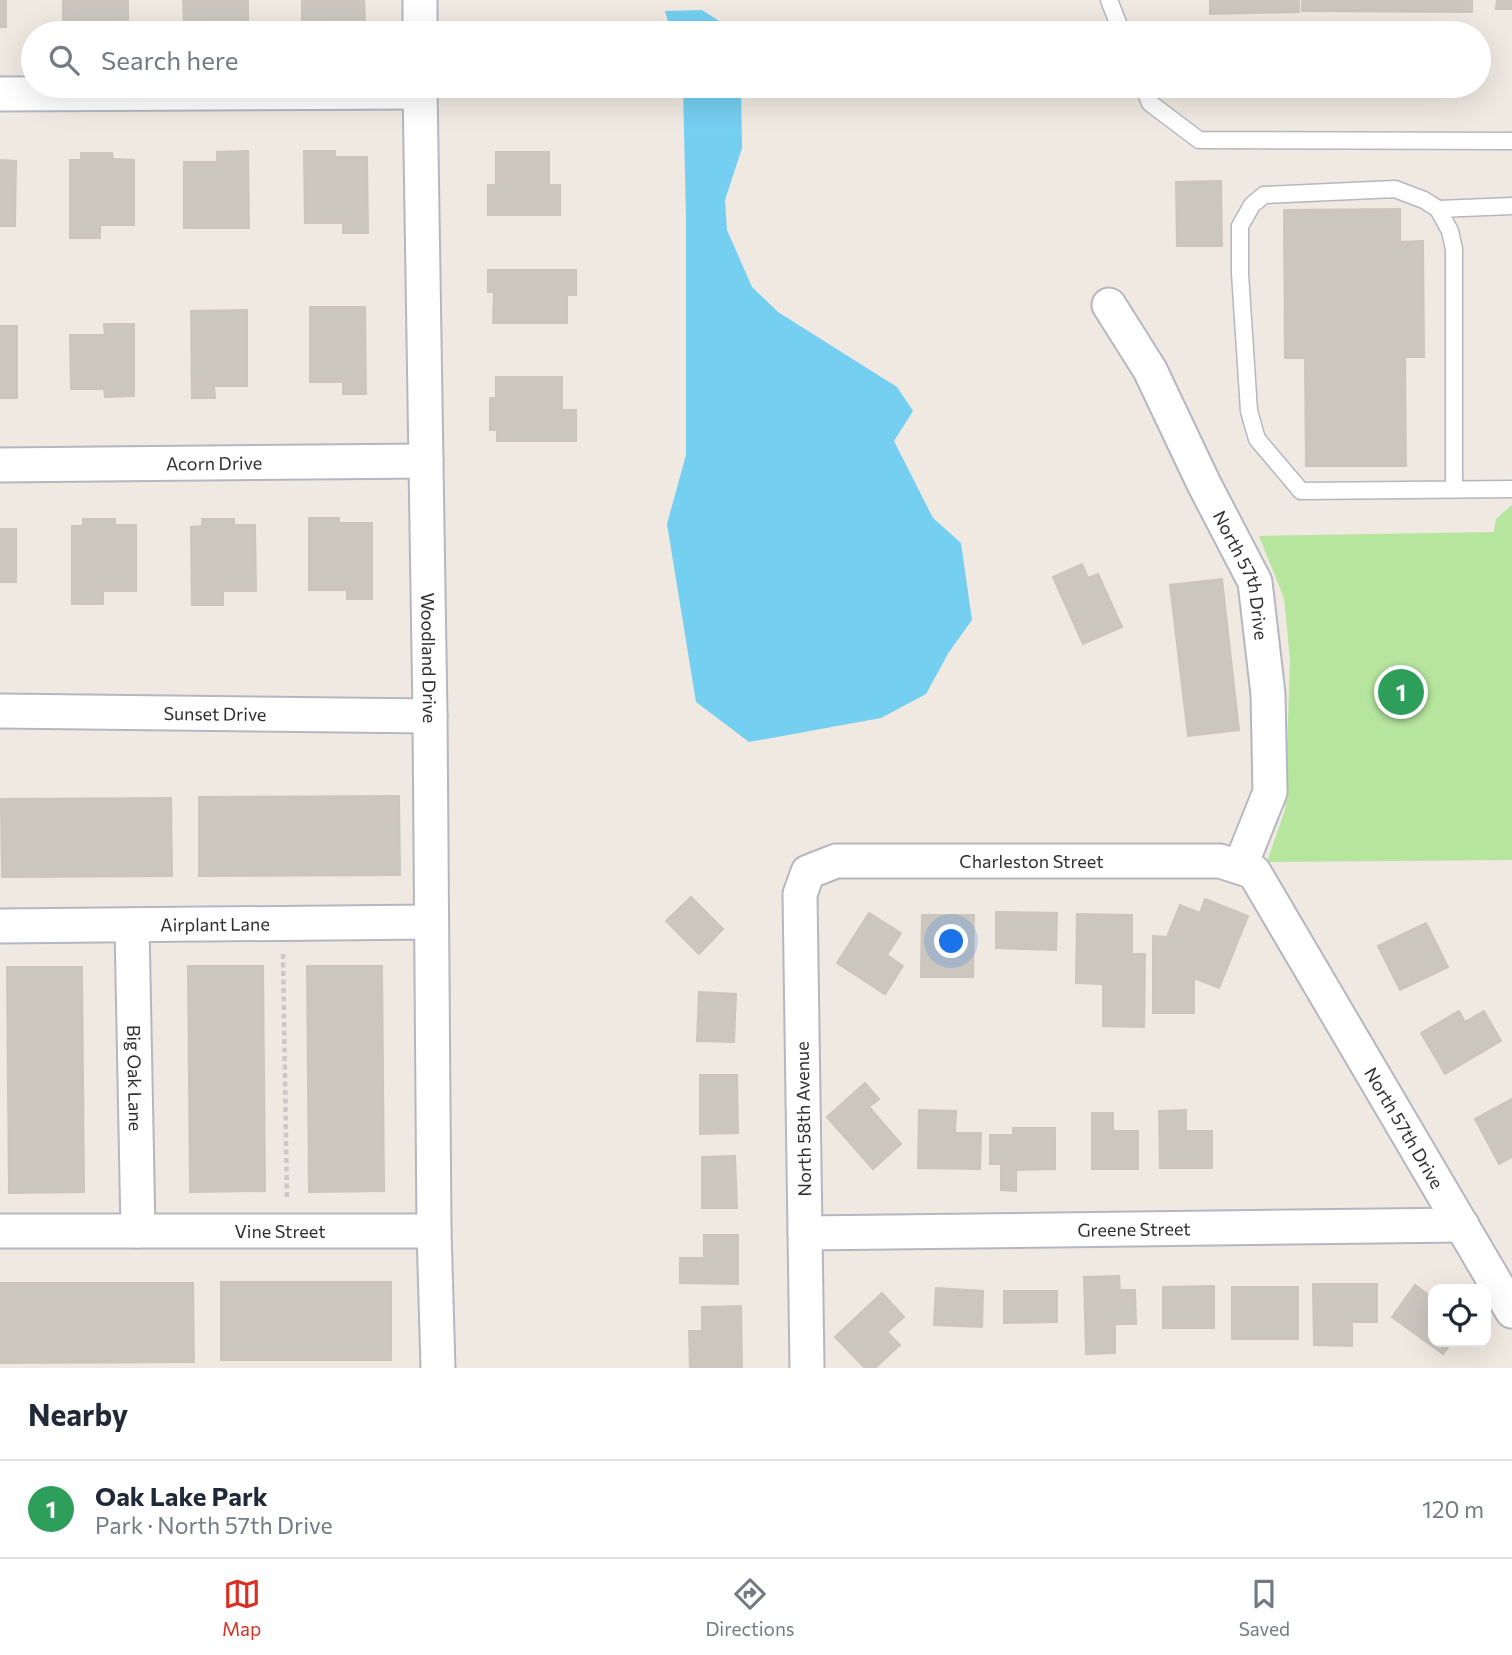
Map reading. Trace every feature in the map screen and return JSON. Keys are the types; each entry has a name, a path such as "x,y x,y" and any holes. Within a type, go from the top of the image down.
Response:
{"street":[{"path":"420,0 420,21"},
{"path":"0,94 21,94"},
{"name":"Woodland Drive","path":"420,98 430,716 434,1231"},
{"name":"North 57th Drive","path":"1109,305 1150,370 1204,484 1255,582 1268,694 1270,792 1247,869 1512,1311"},
{"name":"Acorn Drive","path":"0,465 426,461"},
{"name":"Sunset Drive","path":"0,711 430,716"},
{"name":"Charleston Street","path":"808,872 836,861 1220,861 1247,869"},
{"name":"North 58th Avenue","path":"807,1368 800,894 808,872"},
{"name":"Airplant Lane","path":"0,926 431,922"},
{"name":"Big Oak Lane","path":"132,926 138,1231"},
{"name":"Greene Street","path":"805,1233 1462,1225"},
{"name":"Vine Street","path":"0,1231 434,1231"},
{"path":"434,1231 439,1362"}],"lane":[{"path":"1109,0 1117,21"},
{"path":"1148,98 1150,103 1199,140 1512,141"},
{"path":"1454,490 1454,250 1450,231 1438,209 1424,200 1395,189 1264,195 1252,205 1240,226 1240,273 1250,422 1256,439 1301,491 1454,490 1512,489"},
{"path":"1438,209 1512,206"}],"path":[{"path":"283,954 287,1205"}],"green space":[{"path":"1512,505 1512,860 1267,862 1285,810 1290,659 1284,598 1259,536 1494,532 1496,519"}],"water":[{"path":"702,10 719,21 668,21 665,11"},
{"path":"683,98 741,98 742,148 725,200 727,230 752,287 778,312 897,387 913,411 894,441 933,518 961,543 972,620 949,652 926,694 881,718 749,742 696,702 667,524 686,455"}],"building":[{"path":"0,0 6,0 6,27 0,27"},
{"path":"63,0 128,0 128,21 63,21"},
{"path":"183,0 248,0 248,20 184,21"},
{"path":"302,0 364,0 365,21 302,21"},
{"path":"1210,0 1299,0 1299,12 1210,14"},
{"path":"1302,0 1472,0 1472,12 1302,11"},
{"path":"1497,0 1512,0 1512,9 1496,9"},
{"path":"248,151 249,228 184,228 184,162 217,162 217,152"},
{"path":"304,151 335,151 335,157 367,157 368,233 343,233 343,223 305,223"},
{"path":"496,152 549,152 549,185 560,185 560,215 488,215 488,185 496,185"},
{"path":"81,153 112,153 113,159 134,160 134,225 100,225 100,238 70,238 70,160 81,160"},
{"path":"0,160 16,161 15,226 0,226"},
{"path":"1221,181 1222,246 1177,246 1176,182"},
{"path":"1400,209 1400,242 1423,241 1424,357 1405,357 1406,466 1306,466 1305,358 1285,358 1284,210"},
{"path":"488,270 576,270 576,295 567,295 567,323 493,323 494,292 488,292"},
{"path":"310,307 365,307 366,394 343,394 343,382 310,382"},
{"path":"247,310 247,386 214,386 215,398 192,398 191,311"},
{"path":"104,324 134,324 134,396 105,397 104,389 71,389 70,335 105,335"},
{"path":"0,326 17,326 17,398 0,398"},
{"path":"496,377 562,377 562,410 576,410 576,441 497,441 497,430 490,430 490,398 496,398"},
{"path":"309,518 339,518 339,523 372,523 372,599 347,599 347,590 309,590"},
{"path":"83,519 115,519 115,525 136,525 136,591 103,591 103,604 72,604 72,526 83,526"},
{"path":"202,519 234,519 234,525 255,525 256,591 223,591 223,605 192,605 191,527 202,526"},
{"path":"0,529 16,529 16,582 0,582"},
{"path":"1082,564 1088,578 1098,574 1122,627 1083,644 1053,577"},
{"path":"1222,579 1239,730 1188,736 1170,585"},
{"path":"399,796 400,875 199,876 199,797"},
{"path":"171,798 172,876 2,877 1,799"},
{"path":"691,897 723,929 699,954 666,921"},
{"path":"1205,899 1248,916 1219,988 1194,978 1194,1013 1153,1013 1153,936 1167,937 1180,905 1200,913"},
{"path":"996,912 1057,913 1056,950 996,948"},
{"path":"869,913 901,933 887,955 903,966 885,994 837,963"},
{"path":"1077,914 1132,915 1132,954 1145,954 1144,1027 1103,1026 1103,984 1076,983"},
{"path":"922,915 974,915 973,977 921,977"},
{"path":"1426,923 1448,967 1400,990 1378,946"},
{"path":"188,966 263,966 265,1191 190,1192"},
{"path":"307,966 382,966 384,1191 309,1192"},
{"path":"7,967 82,967 84,1192 9,1193"},
{"path":"699,992 736,994 734,1042 697,1041"},
{"path":"1459,1011 1465,1022 1484,1011 1501,1041 1445,1074 1421,1033"},
{"path":"700,1075 737,1075 738,1133 700,1134"},
{"path":"865,1083 879,1099 869,1107 901,1144 873,1169 827,1117"},
{"path":"1512,1099 1512,1157 1499,1164 1475,1119"},
{"path":"919,1110 956,1111 955,1133 981,1133 980,1169 918,1168"},
{"path":"1186,1110 1186,1131 1212,1131 1212,1168 1160,1168 1159,1111"},
{"path":"1092,1113 1113,1113 1113,1131 1138,1131 1138,1169 1092,1169"},
{"path":"1013,1128 1055,1128 1055,1169 1016,1170 1016,1191 1001,1190 1001,1164 990,1164 990,1135 1013,1135"},
{"path":"735,1156 737,1208 702,1208 702,1157"},
{"path":"704,1235 738,1235 738,1284 680,1283 680,1258 704,1258"},
{"path":"1119,1276 1120,1290 1135,1290 1136,1324 1115,1324 1115,1353 1086,1354 1084,1277"},
{"path":"221,1282 391,1282 391,1360 221,1360"},
{"path":"0,1283 193,1283 194,1362 0,1363"},
{"path":"1313,1284 1377,1284 1377,1322 1352,1322 1352,1346 1314,1345"},
{"path":"1415,1285 1428,1294 1428,1343 1392,1317"},
{"path":"1214,1286 1214,1328 1163,1328 1163,1287"},
{"path":"1232,1287 1298,1287 1298,1339 1232,1339"},
{"path":"936,1288 983,1291 982,1327 934,1325"},
{"path":"1004,1291 1057,1291 1057,1322 1004,1323"},
{"path":"882,1293 904,1317 887,1332 900,1345 875,1368 865,1368 835,1337"},
{"path":"741,1306 742,1368 690,1368 689,1331 702,1331 702,1307"},
{"path":"1433,1347 1448,1347 1443,1354"}],"place":[{"name":"Oak Lake Park","path":"1401,692"}]}
